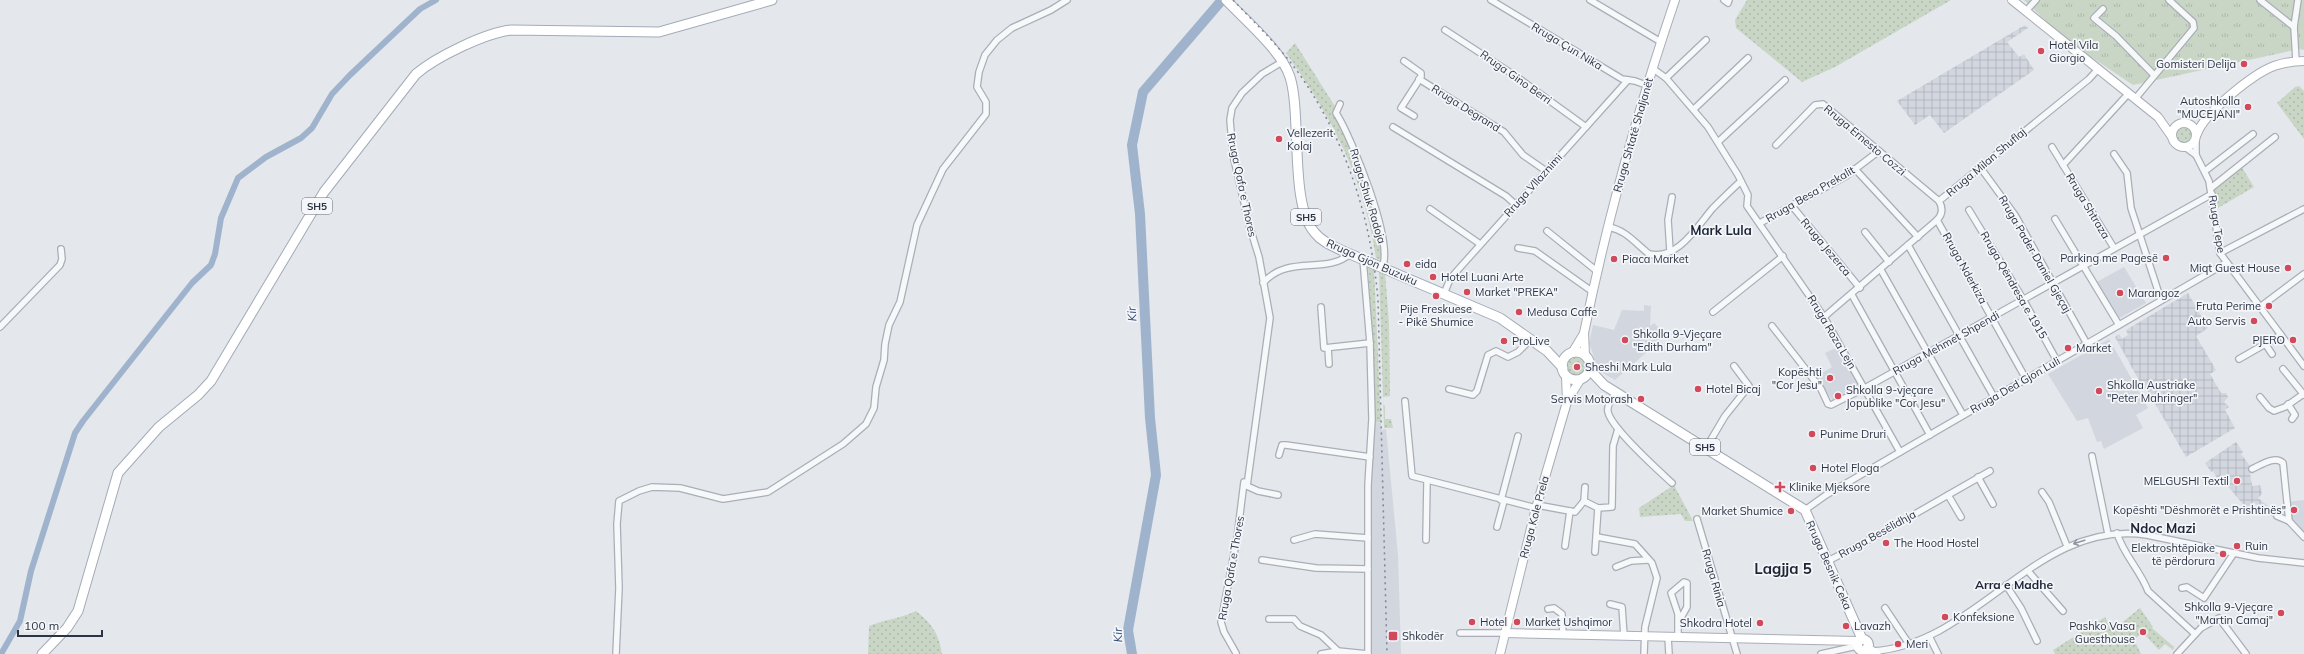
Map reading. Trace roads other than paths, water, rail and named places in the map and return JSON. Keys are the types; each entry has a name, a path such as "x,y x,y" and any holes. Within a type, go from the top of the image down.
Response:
{"main road":[{"name":"SH5","path":"42,654 64,631 78,611 111,492 122,467 159,427 198,395 211,381 324,192 416,74 429,64 496,32 511,30 659,32 772,0"},
{"name":"SH5","path":"1226,0 1281,60"},
{"name":"Rruga Shtatë Shaljanët","path":"1585,355 1584,333 1608,227 1646,85 1675,0"},
{"name":"Rruga Tepe","path":"2012,0 2158,117 2176,144 2185,147"},
{"name":"Rruga Gjon Buzuku","path":"1281,60 1290,78 1292,88 1299,173 1306,218 1314,233 1321,239 1350,254 1500,318 1547,351 1564,372"},
{"path":"2185,147 2189,146 2196,137 2205,118 2253,78 2274,66 2300,61"},
{"name":"Rruga Tepe","path":"2158,117 2179,124 2188,124 2205,118"},
{"path":"2172,136 2173,129 2179,124"},
{"path":"2188,124 2194,128 2196,137"},
{"name":"Rruga Shtatë Shaljanët","path":"1569,355 1584,333"},
{"name":"Rruga Gjon Buzuku","path":"1547,351 1569,355"},
{"name":"SH5","path":"1569,355 1585,355 1589,362 1590,370"},
{"path":"1564,372 1569,355"},
{"path":"1581,379 1590,370"},
{"name":"Rruga Besnik Ceka","path":"1590,370 1604,385"},
{"name":"SH5","path":"1564,372 1572,380 1581,379"},
{"name":"Rruga Kole Prela","path":"1564,372 1567,402"},
{"name":"Rruga Kole Prela","path":"1500,654 1536,507 1567,402 1581,379"},
{"name":"Rruga Besnik Ceka","path":"1581,379 1604,385 1617,392 1805,510 1865,648"},
{"path":"1505,633 1732,638 1865,648"}],"street":[{"path":"616,654 619,595 617,524 619,501 638,491 657,487 680,488 723,499 768,492 843,444 866,424 874,408 876,387 884,360 885,344 889,325 900,302 917,225 943,169 983,120 987,111 986,102 977,87 979,72 985,55 997,40 1012,28 1042,15 1067,0"},
{"name":"Rruga Çun Nika","path":"1491,0 1622,79 1646,85"},
{"path":"1590,0 1661,42"},
{"path":"1724,0 1728,3 1729,0"},
{"path":"2026,11 2036,0"},
{"path":"2135,99 2194,28 2193,22 2169,0"},
{"path":"2260,0 2294,27"},
{"path":"2298,0 2294,27 2300,61"},
{"path":"2103,9 2094,18 2116,36 2154,75"},
{"name":"Rruga Gino Berri","path":"1445,30 1517,76 1586,126"},
{"path":"1666,78 1706,40"},
{"path":"1694,109 1748,58"},
{"name":"Rruga Qafa e Thores","path":"1236,653 1224,632 1221,622 1235,550 1270,327 1259,257 1250,228 1233,155 1230,120 1232,108 1242,93 1262,74 1281,60"},
{"name":"Rruga Degrand","path":"1404,61 1420,73 1419,79 1401,108 1414,116"},
{"name":"Rruga Roza Lejn","path":"1652,68 1666,78 1694,109 1718,142 1748,195 1747,206 1824,317 1900,452"},
{"name":"Rruga Milan Shuflaj","path":"1937,220 1942,213 1939,201 1980,166 2089,79 2098,69"},
{"name":"Rruga Degrand","path":"1419,79 1504,132 1523,155 1546,171"},
{"name":"Rruga Vllaznimi","path":"1444,294 1450,279 1480,244 1628,80"},
{"path":"1718,142 1785,80"},
{"name":"Rruga Shtraza","path":"2063,165 2129,93"},
{"name":"Rruga Shuk Radoja","path":"1340,104 1336,113 1357,153 1383,237 1386,255 1382,267"},
{"name":"Rruga Ernesto Cozzi","path":"1776,144 1818,104 1823,104 1939,201"},
{"path":"1393,126 1506,196 1516,205"},
{"path":"2205,171 2253,134"},
{"name":"Rruga Tepe","path":"2196,137 2196,155"},
{"name":"Rruga Tepe","path":"2211,188 2275,137"},
{"name":"Rruga Shtraza","path":"2052,147 2114,248"},
{"name":"Rruga Tepe","path":"2185,147 2196,155 2205,171 2211,188 2220,253 2304,365"},
{"name":"Rruga Besa Prekalit","path":"1760,223 1855,169 1879,151"},
{"path":"2114,154 2127,173 2129,201 2161,300"},
{"name":"Rruga Pader Daniel Gjeçaj","path":"1980,166 2015,215 2087,344"},
{"path":"1855,169 1918,237"},
{"path":"1608,227 1618,228 1649,254 1664,254 1689,238 1714,208 1740,182"},
{"name":"Rruga Mehmet Shpendi","path":"1772,326 1821,389 1828,404 1837,402 1896,371 2212,194"},
{"path":"1670,251 1668,220 1672,196"},
{"name":"Rruga Jezerca","path":"1792,206 1860,288"},
{"path":"1430,209 1480,244"},
{"path":"2220,253 2304,209"},
{"name":"Rruga Qëndresa e 1915","path":"1969,210 2023,299 2057,361"},
{"path":"2056,219 2119,325"},
{"path":"1824,317 1881,270 1937,220"},
{"name":"Rruga Nderkiza","path":"1937,220 2026,379"},
{"path":"1547,231 1598,272"},
{"path":"1865,232 1889,262"},
{"path":"1908,245 1994,397"},
{"path":"1518,248 1528,249 1539,253 1593,292"},
{"path":"0,327 60,265 62,259 61,249"},
{"path":"1263,283 1283,268 1339,261 1350,254"},
{"path":"1712,312 1783,256"},
{"path":"1321,654 1338,651 1368,654 1368,538 1372,419 1370,343 1363,259"},
{"name":"Rruga Ded Gjon Luli","path":"1805,510 1826,495 2226,263"},
{"path":"1881,270 1964,415"},
{"path":"2260,307 2304,274"},
{"path":"1852,294 1896,371 1930,435"},
{"path":"1321,307 1324,348 1370,343"},
{"path":"2239,359 2281,336"},
{"path":"1449,389 1473,395 1477,391 1488,354 1496,351 1508,357 1518,352 1531,339"},
{"path":"2266,345 2272,354"},
{"path":"1328,348 1329,364"},
{"path":"1706,448 1725,416 1749,386 1734,366"},
{"path":"2260,397 2274,411 2303,395 2283,369"},
{"path":"1617,392 1607,410 1618,429 1672,483"},
{"path":"1405,401 1410,472 1415,478 1503,500 1536,507 1575,512 1584,501 1585,487"},
{"path":"2288,404 2295,415 2292,419"},
{"path":"1584,501 1598,508 1609,509 1613,504 1613,446 1618,429"},
{"path":"1497,527 1518,436"},
{"path":"1279,455 1281,447 1286,445 1370,457"},
{"path":"2092,456 2108,534"},
{"path":"2252,469 2274,460 2278,460 2283,463 2289,521"},
{"name":"Rruga Besëlidhja","path":"1828,561 1990,471"},
{"path":"1978,477 1993,504"},
{"path":"1246,480 1249,489 1278,495"},
{"path":"1426,540 1427,482"},
{"path":"2042,492 2049,502 2067,546"},
{"path":"1948,495 1961,517"},
{"path":"1594,552 1598,508"},
{"path":"1566,546 1570,511"},
{"path":"2277,516 2289,521 2304,537"},
{"name":"Rruga Rinia","path":"1697,519 1737,654"},
{"path":"2117,532 2124,549 2144,579 2148,591 2195,634"},
{"path":"1821,654 1865,648 1897,648 1929,636 2067,546 2117,532 2177,540 2270,560 2304,563"},
{"path":"1294,540 1315,534 1368,538"},
{"path":"1596,537 1635,544 1656,570 1657,578 1646,619 1644,654"},
{"path":"2182,588 2187,587 2204,598 2234,553"},
{"path":"1262,560 1316,568 1368,569"},
{"path":"1616,567 1631,561 1648,560"},
{"path":"2028,571 2063,611"},
{"path":"1678,623 1686,607 1687,583 1684,582 1671,593 1678,614 1678,623 1678,637"},
{"path":"2006,585 2021,608 2037,641"},
{"path":"1610,604 1622,607 1624,636"},
{"path":"1548,609 1554,608 1562,614 1563,635"},
{"path":"1885,608 1909,644"},
{"path":"2177,654 2195,634 2219,618 2246,654"},
{"path":"1269,619 1294,619 1300,626 1321,635 1338,651"},
{"path":"1460,633 1505,633"},
{"path":"1929,636 1938,654"},
{"path":"1668,637 1669,654"},
{"path":"1891,654 1897,648"}],"waterway":[{"path":"1,654 20,621 31,571 75,433 192,283 211,265 215,254 221,218 238,178 266,157 301,138 312,128 332,94 350,75 420,9 436,0"},
{"name":"Kir","path":"1132,654 1128,630 1156,475 1150,418 1140,214 1132,145 1143,92 1222,0"}],"railway":[{"path":"1233,0 1285,55 1317,101 1343,154 1363,211 1375,270 1378,300 1387,654"}],"place":[{"name":"Hotel Vila Giorgio","path":"2041,51"},
{"name":"Gomisteri Delija","path":"2244,64"},
{"name":"Autoshkolla \"MUCEJANI\"","path":"2248,107"},
{"name":"Vellezerit Kolaj","path":"1279,139"},
{"name":"Parking me Pagesë","path":"2166,258"},
{"name":"Piaca Market","path":"1614,259"},
{"name":"eida","path":"1407,264"},
{"name":"Miqt Guest House","path":"2288,268"},
{"name":"Hotel Luani Arte","path":"1433,277"},
{"name":"Market \"PREKA\"","path":"1467,292"},
{"name":"Marangoz","path":"2120,293"},
{"name":"Pije Freskuese - Pikë Shumice","path":"1436,296"},
{"name":"Fruta Perime","path":"2269,306"},
{"name":"Medusa Caffe","path":"1519,312"},
{"name":"Auto Servis","path":"2254,321"},
{"name":"Shkolla 9-Vjeçare \"Edith Durham\"","path":"1625,340"},
{"name":"PJERO","path":"2293,340"},
{"name":"ProLive","path":"1504,341"},
{"name":"Market","path":"2068,348"},
{"name":"Sheshi Mark Lula","path":"1577,367"},
{"name":"Kopështi \"Cor Jesu\"","path":"1830,378"},
{"name":"Hotel Bicaj","path":"1698,389"},
{"name":"Shkolla Austriake \"Peter Mahringer\"","path":"2099,391"},
{"name":"Shkolla 9-vjeçare Jopublike \"Cor Jesu\"","path":"1838,396"},
{"name":"Servis Motorash","path":"1641,399"},
{"name":"Punime Druri","path":"1812,434"},
{"name":"Hotel Floga","path":"1813,468"},
{"name":"MELGUSHI Textil","path":"2237,481"},
{"name":"Klinike Mjeksore","path":"1780,487"},
{"name":"Kopështi \"Dëshmorët e Prishtinës\"","path":"2294,510"},
{"name":"Market Shumice","path":"1791,511"},
{"name":"The Hood Hostel","path":"1886,543"},
{"name":"Ruin","path":"2237,546"},
{"name":"Elektroshtëpiake të përdorura","path":"2223,554"},
{"name":"Shkolla 9-Vjeçare \"Martin Camaj\"","path":"2281,613"},
{"name":"Konfeksione","path":"1945,617"},
{"name":"Hotel","path":"1472,622"},
{"name":"Market Ushqimor","path":"1517,622"},
{"name":"Shkodra Hotel","path":"1760,623"},
{"name":"Lavazh","path":"1846,626"},
{"name":"Pashko Vasa Guesthouse","path":"2143,632"},
{"name":"Shkodër","path":"1393,636"},
{"name":"Meri","path":"1898,644"}],"district":[{"name":"Mark Lula","path":"1721,230"},
{"name":"Ndoc Mazi","path":"2163,528"},
{"name":"Lagjja 5","path":"1783,569"},
{"name":"Arra e Madhe","path":"2014,585"}]}
